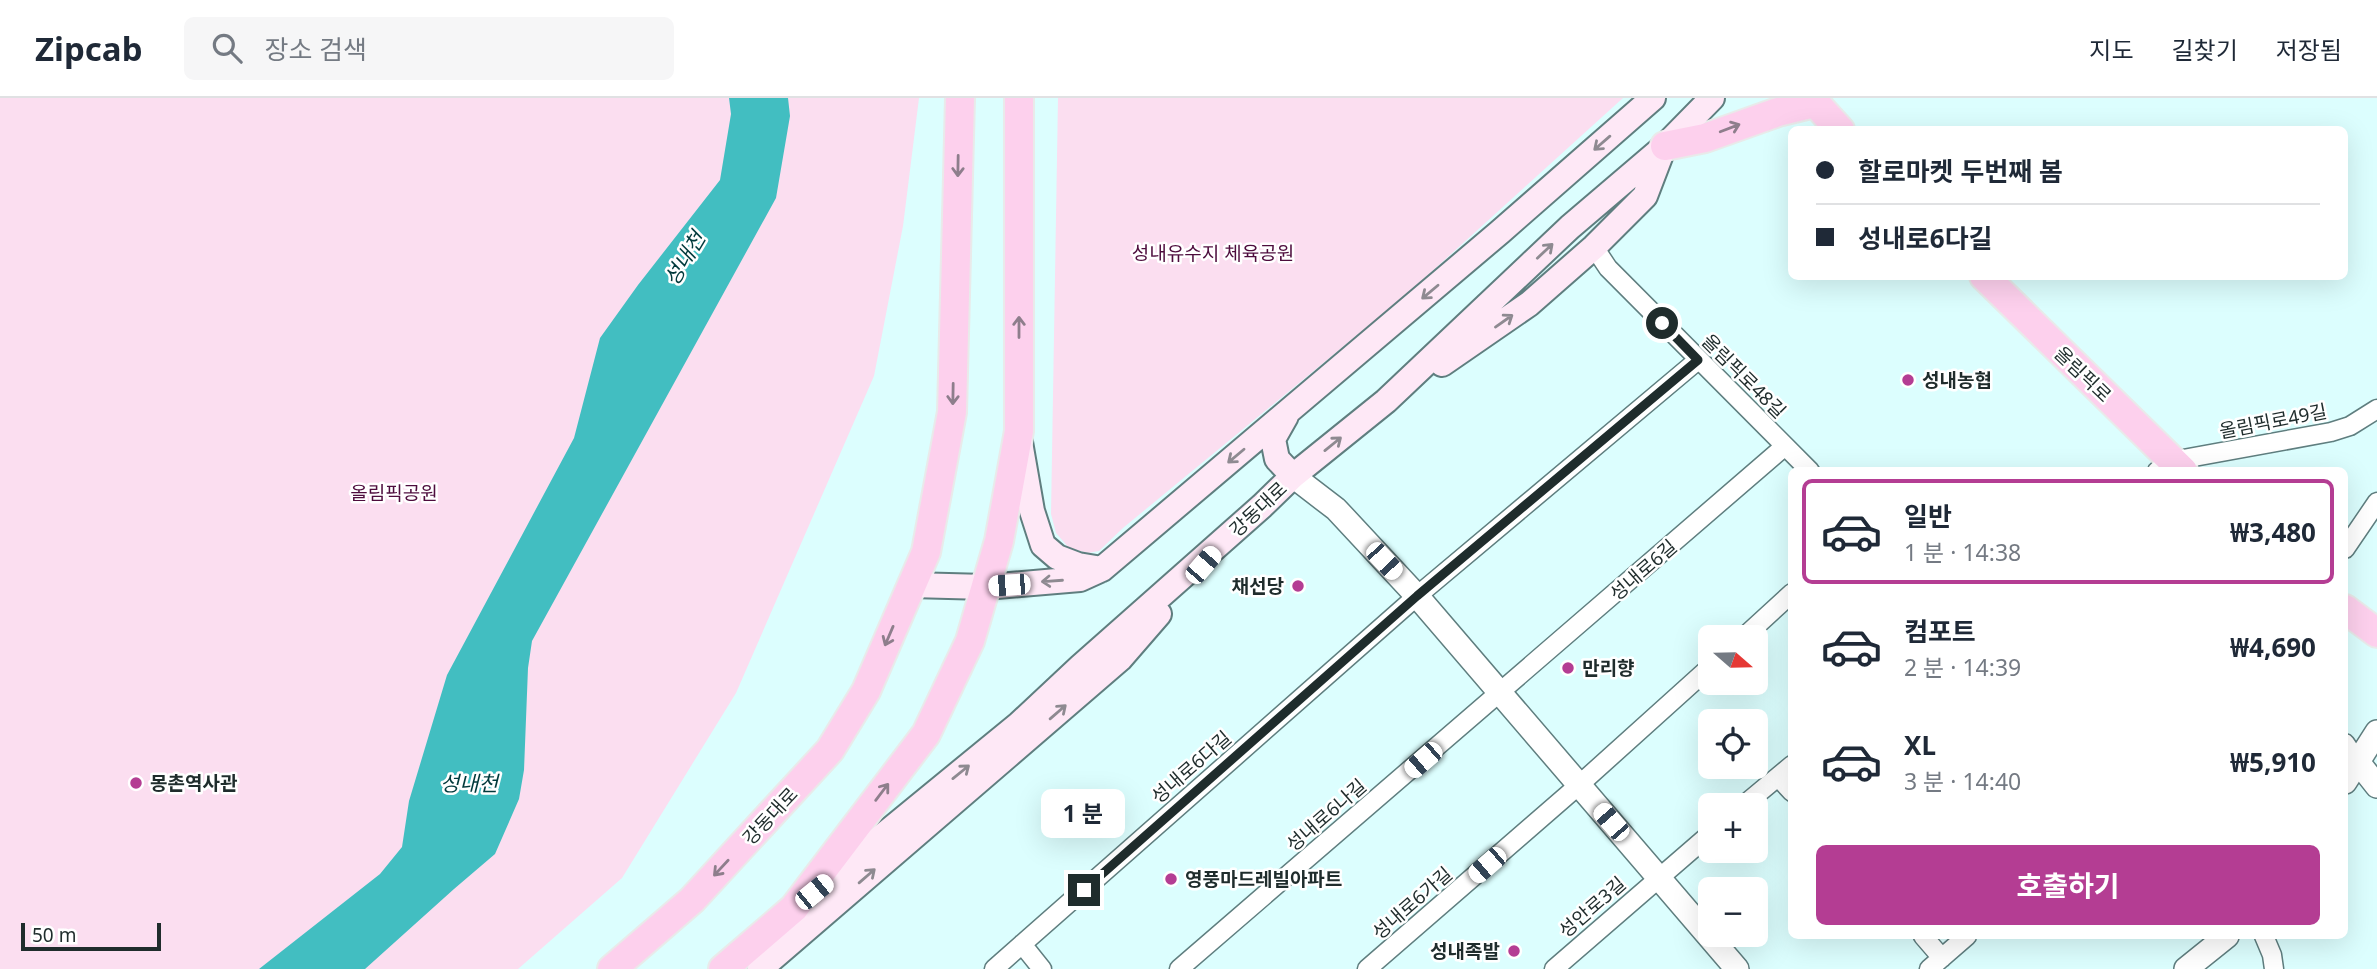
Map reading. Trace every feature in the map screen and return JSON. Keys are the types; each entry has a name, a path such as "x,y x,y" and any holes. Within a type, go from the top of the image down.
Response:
{"main road":[{"name":"강동대로","path":"612,969 691,900 830,750 866,691 926,552 953,412 960,98"},
{"name":"강동대로","path":"794,908 926,734 970,641 999,541 1018,431 1019,98"},
{"path":"911,585 986,587 1080,579 1102,569 1500,232 1653,98"},
{"name":"강동대로","path":"723,969 1019,724 1219,546 1293,476 1386,401 1570,227 1665,146 1712,98"},
{"path":"1386,401 1529,304 1594,247 1644,195 1665,146 1705,138 1813,100 1836,126"},
{"name":"올림픽로","path":"1988,280 2171,467"},
{"path":"1288,412 1273,439 1278,459 1293,476"},
{"path":"1018,431 1032,511 1043,545 1057,557 1078,565 1102,569"},
{"path":"760,969 1120,659 1219,546"},
{"path":"2348,611 2377,633"}],"street":[{"name":"올림픽로48길","path":"1594,247 1608,268 1806,467"},
{"path":"1417,596 1698,360"},
{"name":"올림픽로49길","path":"2176,467 2331,432 2350,426 2377,409"},
{"name":"성내로6길","path":"1500,693 1785,446"},
{"path":"1293,476 1335,509 1417,596 1737,969"},
{"path":"2348,545 2377,502"},
{"name":"성내로6다길","path":"994,969 1417,596"},
{"path":"1757,625 1788,597"},
{"path":"1579,785 1698,678"},
{"name":"성내로6나길","path":"1179,969 1500,693"},
{"path":"2377,732 2351,753 2377,786"},
{"path":"1759,793 1788,768"},
{"path":"1778,777 1788,788"},
{"name":"성내로6가길","path":"1367,969 1579,785"},
{"path":"1658,877 1698,844"},
{"name":"성안로3길","path":"1554,969 1658,877"},
{"path":"1924,939 1936,963 1964,939"},
{"path":"2186,969 2223,939"},
{"path":"2265,939 2274,969"},
{"path":"1021,944 1042,969"}],"green space":[{"name":"올림픽공원","path":"0,98 919,98 903,226 874,376 736,693 622,878 518,969 0,969"},
{"name":"성내유수지 체육공원","path":"1058,98 1623,98 1407,294 1123,528 1099,551 1088,553 1069,548 1056,533 1051,514"}],"water":[{"name":"성내천","path":"729,98 788,98 790,116 776,198 532,641 528,668 524,770 519,799 495,854 365,969 259,969 380,874 402,847 409,801 447,675 574,438 600,338 720,180 731,114"}],"place":[{"name":"성내농협","path":"1908,380"},
{"name":"채선당","path":"1298,586"},
{"name":"만리향","path":"1568,668"},
{"name":"몽촌역사관","path":"136,783"},
{"name":"영풍마드레빌아파트","path":"1171,879"},
{"name":"성내족발","path":"1514,951"}],"route":[{"path":"1084,890 1417,596 1698,360 1662,323"}]}
